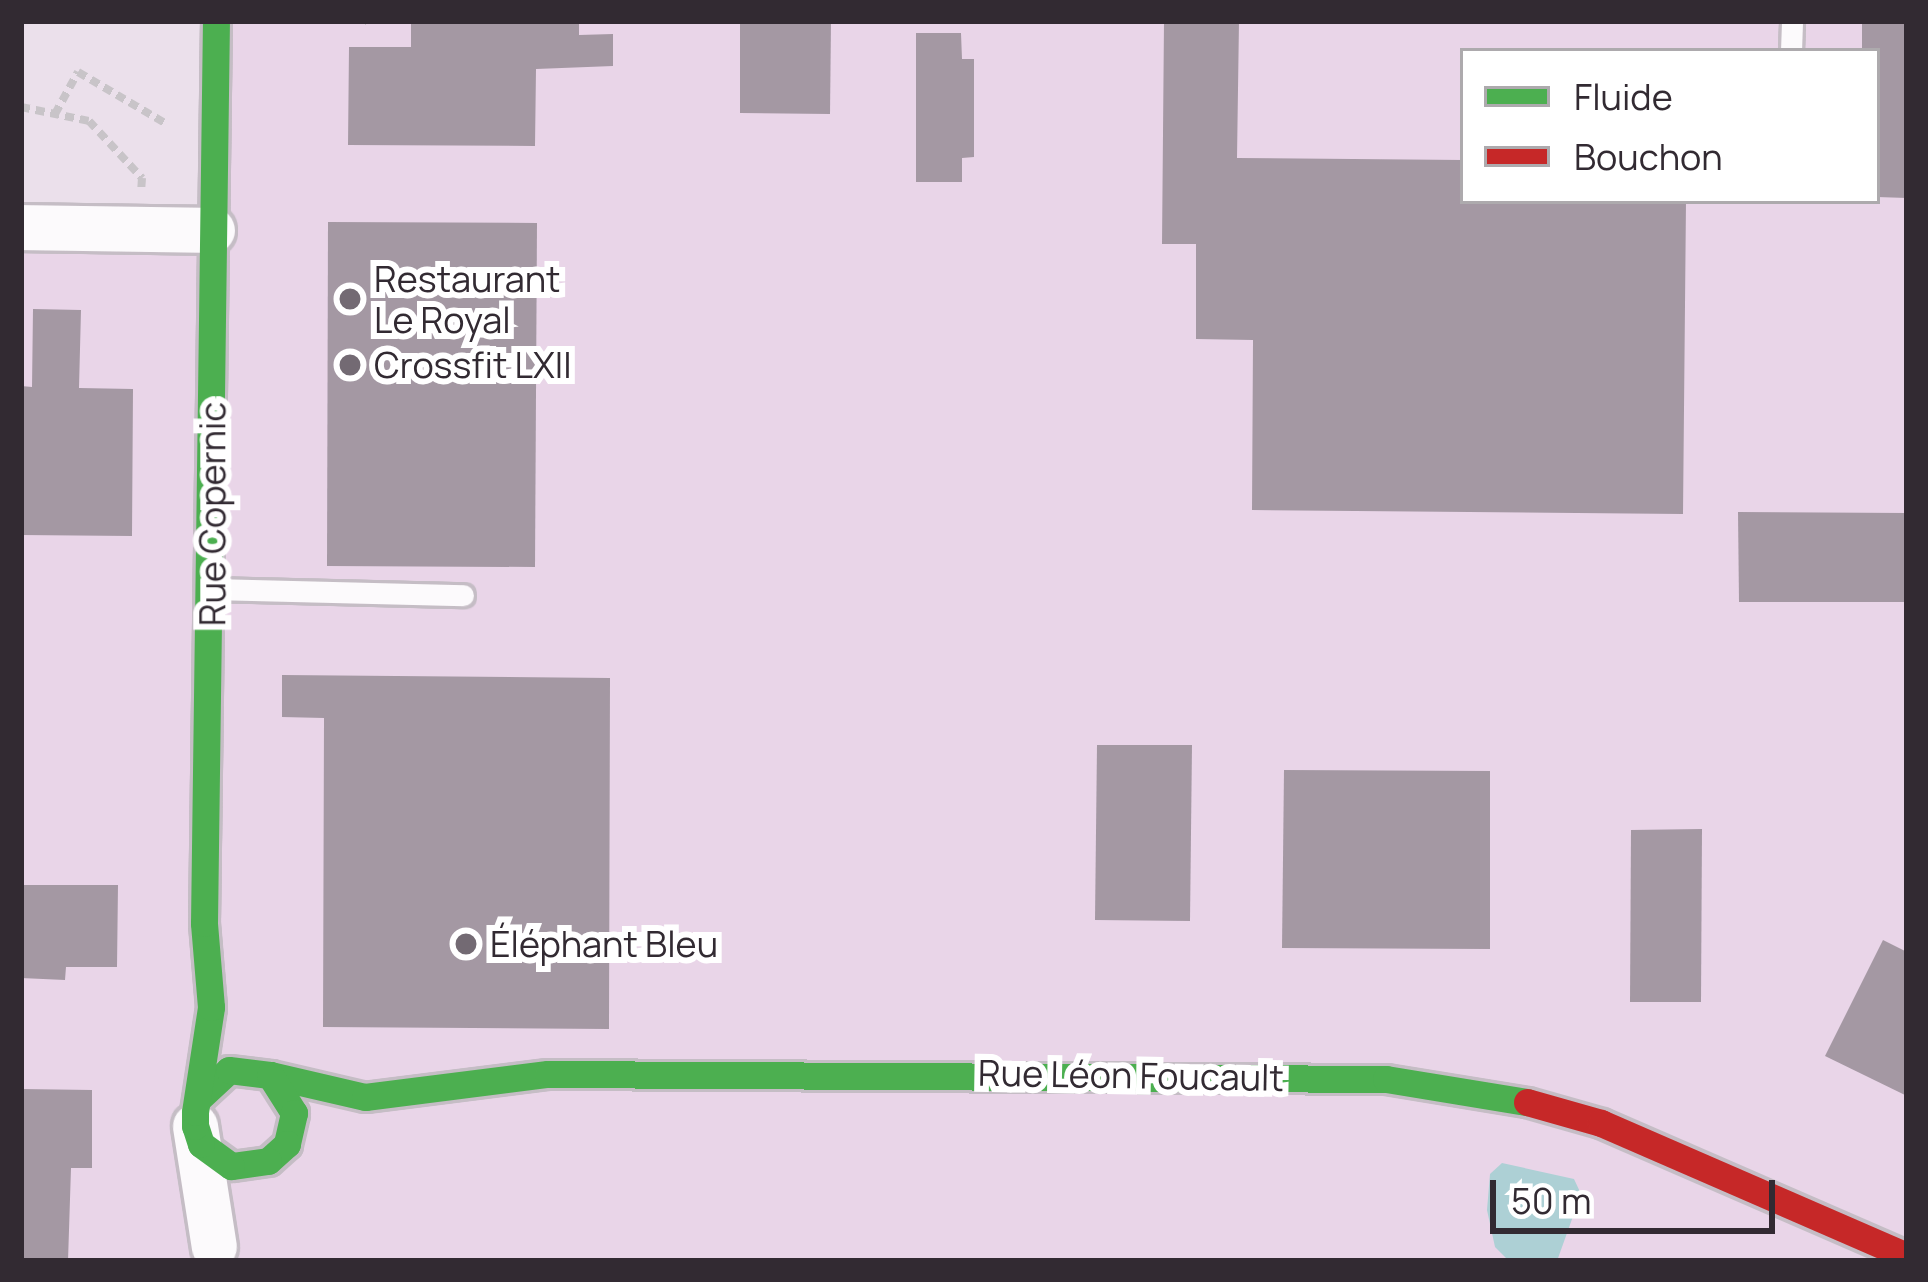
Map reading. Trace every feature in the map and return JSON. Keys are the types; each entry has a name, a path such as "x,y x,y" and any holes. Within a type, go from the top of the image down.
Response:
{"street":[{"name":"Rue Copernic","path":"213,1254 196,1112 211,1007 204,923 216,21"},
{"path":"21,227 212,230"},
{"path":"211,1007 290,1099 294,1113 278,1152 250,1167 214,1158 196,1112 229,1070 264,1073"},
{"name":"Rue Léon Foucault","path":"264,1073 364,1097 548,1074 1386,1079 1522,1100 1600,1123 1880,1253"},
{"name":"Rue Léon Foucault","path":"278,1152 364,1097"},
{"name":"Rue Copernic","path":"213,1254 278,1152"}],"lane":[{"path":"212,590 464,595"}],"path":[{"path":"55,114 78,73 184,134"},
{"path":"21,107 89,121 142,178 140,228"}],"shaded area":[{"path":"216,21 1907,21 1907,1261 21,1261 21,227 212,230"}],"water":[{"path":"1502,1163 1574,1179 1581,1194 1557,1261 1509,1261 1495,1247 1487,1210 1490,1174"}],"building":[{"path":"411,21 579,21 579,35 613,34 613,66 536,69 535,146 348,145 349,47 411,47"},
{"path":"740,21 831,21 830,114 740,113"},
{"path":"1164,21 1239,21 1237,158 1460,160 1460,204 1686,204 1683,514 1252,510 1253,340 1196,339 1196,244 1162,244"},
{"path":"1862,21 1907,21 1907,198 1880,197 1880,48 1862,48"},
{"path":"916,33 961,33 962,59 974,59 974,157 962,158 962,182 916,182"},
{"path":"328,222 537,223 535,567 327,566"},
{"path":"33,309 81,310 79,388 133,389 132,536 21,535 21,386 32,387"},
{"path":"1738,512 1907,513 1906,602 1739,602"},
{"path":"282,675 610,678 609,1029 323,1027 324,718 282,717"},
{"path":"1097,745 1192,745 1190,921 1095,920"},
{"path":"1284,770 1490,771 1490,949 1282,948"},
{"path":"1702,829 1701,1002 1630,1002 1631,830"},
{"path":"21,885 118,885 117,967 66,967 65,980 21,978"},
{"path":"1883,940 1907,952 1907,1096 1825,1056"},
{"path":"21,1089 92,1090 92,1168 71,1168 68,1261 21,1261"}],"traffic: fast":[{"path":"198,1099 229,1070 270,1075 294,1113 287,1144 268,1161 231,1166 201,1144 195,1126 195,1112 211,1007 204,923 216,21"},
{"path":"270,1075 365,1097 548,1074 1386,1079 1527,1102"}],"traffic: jam":[{"path":"1527,1102 1601,1123 1907,1256"}],"place":[{"name":"Restaurant Le Royal","path":"350,299"},
{"name":"Crossfit LXII","path":"350,365"},
{"name":"Éléphant Bleu","path":"466,944"}]}
